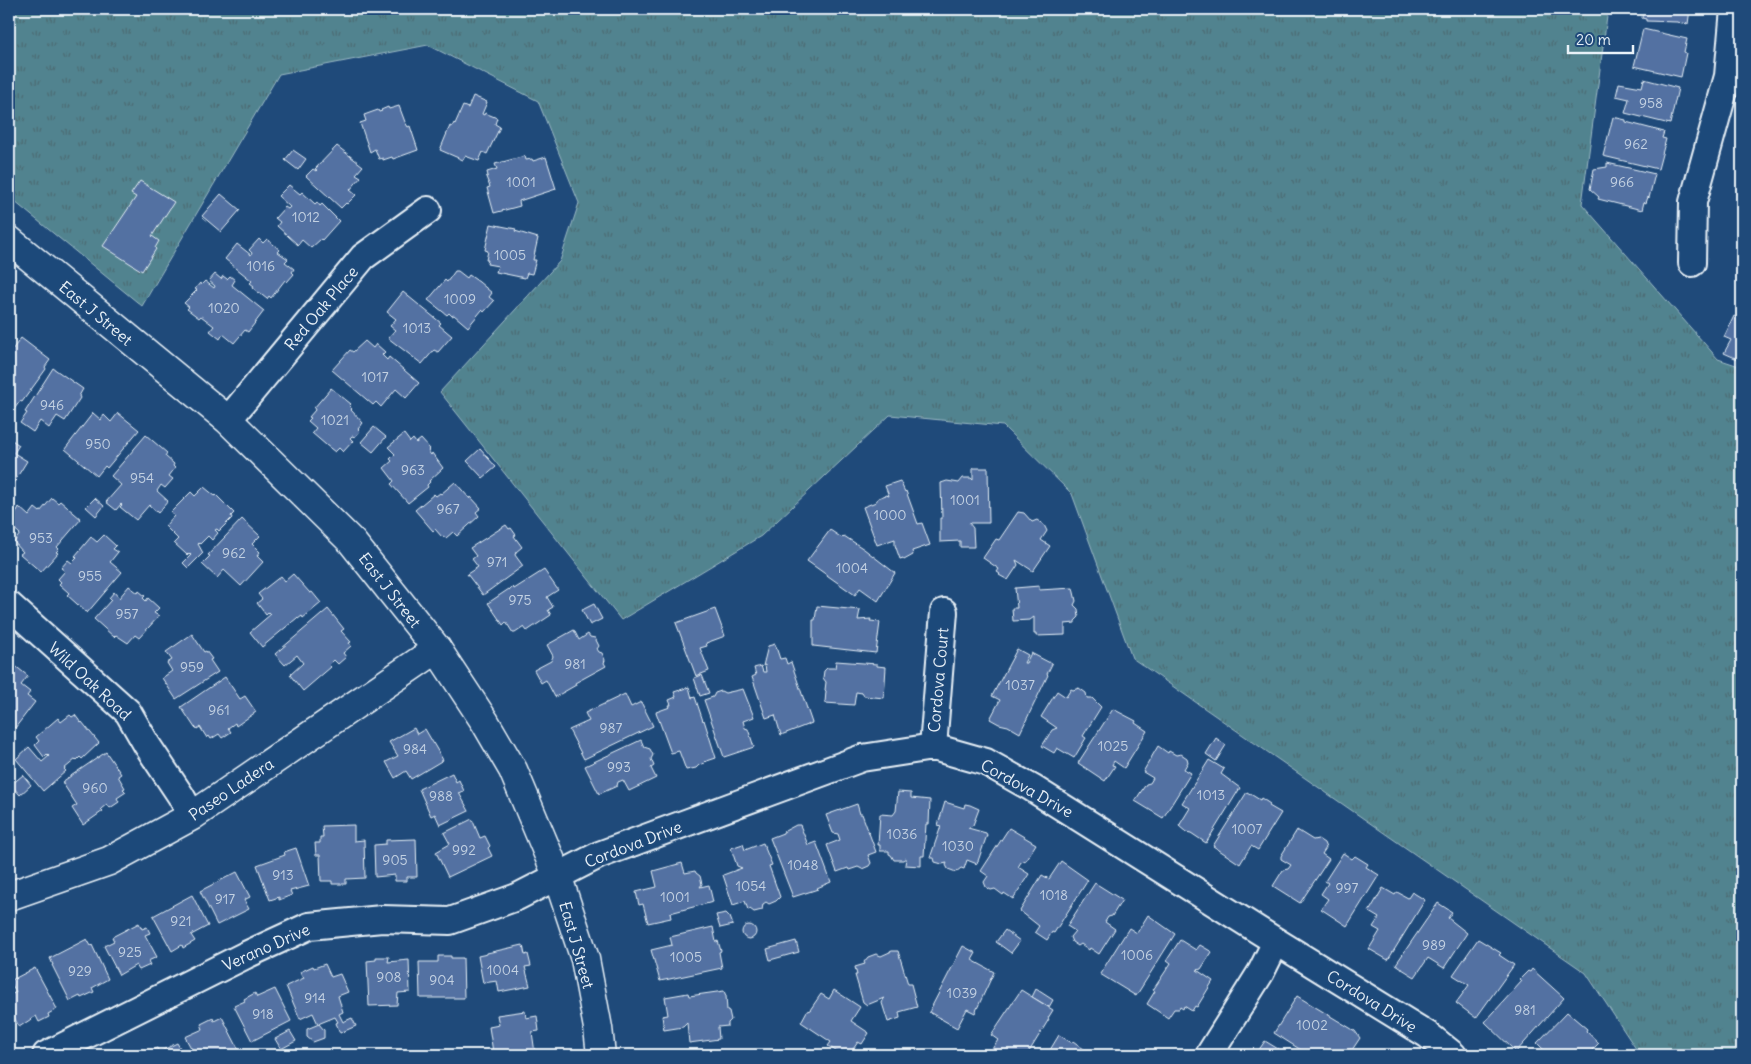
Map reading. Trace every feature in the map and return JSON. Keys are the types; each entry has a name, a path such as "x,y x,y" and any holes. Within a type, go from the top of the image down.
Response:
{"street":[{"path":"1692,263 1693,202 1728,76 1734,9"},
{"name":"Red Oak Place","path":"228,420 363,257 428,210"},
{"name":"East J Street","path":"9,240 228,420 352,542 437,649 485,722 512,770 557,875 585,959 601,1055"},
{"name":"Wild Oak Road","path":"9,605 128,712 192,816"},
{"name":"Cordova Court","path":"933,747 944,612"},
{"name":"Paseo Ladera","path":"9,896 109,861 192,816 437,649"},
{"name":"Cordova Drive","path":"557,875 599,855 862,758 933,747 986,762 1032,788 1276,942 1428,1035 1453,1055"},
{"name":"Verano Drive","path":"46,1055 246,955 309,926 382,919 450,921 517,897 557,875"},
{"path":"1209,1055 1261,972 1276,942"}],"green space":[{"path":"9,9 1608,9 1582,204 1718,359 1742,367 1742,1055 1640,1055 1586,973 1132,658 1072,494 1003,426 890,415 761,536 621,620 440,392 560,261 579,203 538,101 428,45 279,74 142,306 9,197"}],"building":[{"path":"1643,9 1690,9 1688,24 1646,21 1646,19 1642,18"},
{"path":"1643,29 1687,39 1681,77 1634,66"},
{"path":"1644,79 1678,88 1670,124 1625,113 1629,99 1616,96 1619,83 1642,87"},
{"path":"473,96 487,102 482,114 484,115 485,113 497,118 495,124 500,127 487,154 483,152 479,161 465,156 463,160 440,150 450,126 452,127 455,124 463,106 468,108"},
{"path":"399,106 405,122 408,127 410,126 418,150 393,159 392,157 383,160 383,158 379,159 375,149 370,152 360,123 366,121 364,115 378,110 379,112 382,111 388,107 389,109"},
{"path":"1613,117 1664,132 1662,138 1666,139 1658,169 1603,156"},
{"path":"337,146 363,166 356,174 361,177 350,190 356,195 341,208 306,176 313,169 316,171 315,169"},
{"path":"293,150 306,159 298,170 285,160"},
{"path":"525,156 526,160 532,159 533,161 546,157 556,189 519,201 520,206 494,213 487,188 490,187 486,177 488,176 487,172 497,169 495,164"},
{"path":"1607,163 1655,174 1649,198 1646,203 1644,202 1642,210 1598,199 1599,197 1590,189 1594,169 1607,167"},
{"path":"140,181 174,202 152,236 159,241 142,271 103,246 136,197 131,194"},
{"path":"289,185 300,194 302,192 315,204 317,202 320,206 322,204 339,221 322,240 311,248 302,240 298,245 277,226 280,222 275,218 285,207 288,209 290,207 278,196"},
{"path":"221,194 240,210 221,232 202,216"},
{"path":"491,224 516,229 515,231 538,238 533,260 536,260 532,274 527,273 525,278 496,272 498,266 487,264 488,251 485,250"},
{"path":"259,239 263,243 267,239 280,250 278,252 288,259 285,262 294,269 292,272 294,274 287,282 285,280 271,298 269,296 267,299 253,288 254,286 250,283 252,281 225,259 237,244 251,255 252,253 249,250"},
{"path":"455,271 458,271 467,278 469,275 479,282 492,293 489,297 494,301 484,312 482,310 468,327 454,315 452,316 449,313 447,315 428,300 445,280 447,282"},
{"path":"215,274 221,279 223,276 227,279 230,276 235,280 232,285 264,311 248,332 245,330 234,343 223,334 220,339 210,331 214,326 201,316 199,318 187,309 189,307 184,303 197,290 195,289 200,283 201,285 205,281 214,288 215,286 209,281"},
{"path":"403,292 441,323 439,325 452,336 438,352 434,350 422,364 388,338 395,330 390,326 396,319 387,312"},
{"path":"1734,316 1742,319 1742,361 1724,353 1731,340 1724,337"},
{"path":"21,338 50,360 45,367 46,369 22,402 20,401 15,408 9,404 9,354"},
{"path":"365,341 373,348 376,344 385,352 382,355 387,360 389,357 419,383 406,398 396,389 381,407 376,402 373,405 332,370 350,350 353,352"},
{"path":"53,368 83,389 79,396 80,398 65,421 57,416 49,428 40,421 33,432 20,423"},
{"path":"331,388 351,404 349,406 351,410 363,423 355,437 352,436 350,438 353,441 343,452 339,448 335,452 312,433 316,428 308,421 315,410 314,408"},
{"path":"93,413 101,420 104,415 111,422 118,413 139,430 107,468 105,466 97,476 65,449"},
{"path":"374,427 386,437 373,452 361,442"},
{"path":"404,434 410,442 413,439 416,443 421,439 430,449 428,451 431,455 432,453 443,468 429,481 428,487 408,503 391,484 394,481 384,468 392,461 390,459 395,454 388,447"},
{"path":"146,435 167,453 165,456 174,464 175,468 169,476 173,479 165,488 161,485 157,491 168,501 158,513 149,505 136,520 120,507 121,504 116,510 106,502 121,485 111,476"},
{"path":"9,438 19,445 14,453 27,461 9,490"},
{"path":"480,449 496,467 483,478 467,461"},
{"path":"973,468 988,468 989,523 969,523 973,528 974,547 960,547 960,541 940,542 940,518 942,518 941,483 947,481 959,483 963,478 971,478 973,480"},
{"path":"900,481 906,491 918,524 922,523 930,545 912,551 913,555 904,560 903,558 900,559 895,539 877,545 863,507 876,502 878,498 886,495 889,496 885,486"},
{"path":"455,482 481,508 476,512 479,516 457,536 453,532 446,538 442,537 435,529 433,531 415,510 434,494 436,496 441,494"},
{"path":"204,487 216,495 234,513 231,516 232,518 219,531 215,530 218,533 212,540 208,536 198,544 203,553 188,568 183,563 191,555 189,553 187,555 174,543 178,539 165,526 174,516 171,512 191,492 195,496"},
{"path":"52,498 58,503 60,501 81,519 57,547 59,549 56,552 58,553 41,572 20,554 23,552 14,542 20,534 10,525 19,507 29,516 35,508 40,512"},
{"path":"95,498 104,506 96,516 86,507"},
{"path":"1018,512 1024,513 1032,522 1037,520 1044,525 1047,531 1041,540 1050,546 1033,571 1016,560 1018,565 1008,580 999,575 997,572 999,569 983,558 996,539 999,540"},
{"path":"242,519 260,536 252,544 260,552 257,556 263,562 241,586 224,570 217,578 202,564"},
{"path":"506,525 509,529 511,528 522,547 515,555 523,566 483,595 467,574 478,567 472,559 476,556 470,548"},
{"path":"830,530 842,538 844,536 864,549 895,573 878,601 860,588 855,595 807,561"},
{"path":"104,535 116,546 113,549 118,552 110,562 122,572 87,613 67,595 69,593 59,584 61,582 58,579 65,571 61,568 68,560 72,563 77,558 75,556 91,537 97,542"},
{"path":"544,570 558,590 547,597 553,607 548,610 551,615 527,631 524,627 513,633 506,622 503,625 488,603"},
{"path":"293,574 321,603 303,618 302,616 297,618 262,647 250,632 271,614 269,612 266,615 257,603 262,599 258,594 281,576 285,581"},
{"path":"129,586 145,596 143,598 146,601 148,598 159,608 154,613 159,616 139,638 135,635 128,643 116,635 114,637 94,619 111,600 109,598 114,592 119,598"},
{"path":"1039,586 1039,590 1073,588 1076,601 1074,605 1078,609 1079,617 1075,623 1065,624 1065,635 1036,636 1034,634 1034,617 1030,620 1013,621 1012,608 1017,608 1015,588"},
{"path":"594,604 602,619 590,625 582,610"},
{"path":"817,606 860,610 858,620 871,619 870,621 880,622 876,653 813,646 813,620 815,620"},
{"path":"328,609 344,629 341,631 351,642 349,643 351,646 343,653 346,657 338,664 334,660 329,665 331,667 303,691 290,675 303,663 297,655 285,665 275,654"},
{"path":"715,609 725,636 706,643 707,646 700,648 709,671 696,676 676,623"},
{"path":"574,630 579,640 588,634 590,637 595,638 599,646 597,649 602,653 606,666 575,683 576,685 555,697 546,680 541,683 534,670 551,661 553,656 547,645"},
{"path":"192,634 204,652 206,651 212,659 210,660 218,672 176,699 162,678 172,671 167,663 172,660 166,652"},
{"path":"775,644 780,659 785,658 787,664 791,662 812,723 781,735 775,715 766,718 752,677 756,675 754,668 761,666 763,672 766,672 765,665 763,666 768,646"},
{"path":"1017,649 1028,655 1024,663 1026,663 1031,653 1052,664 1020,733 990,719 1000,700 992,696"},
{"path":"9,661 28,676 21,685 30,692 27,696 35,702 15,728 9,724"},
{"path":"836,661 877,664 877,666 886,667 884,698 864,696 862,693 856,692 854,705 825,703 826,682 823,678 824,671 827,668 835,668"},
{"path":"702,675 709,693 700,696 694,678"},
{"path":"225,677 240,699 245,696 256,712 236,726 235,723 228,728 231,732 222,738 219,734 211,739 209,736 207,738 200,727 195,728 181,707"},
{"path":"689,687 692,698 695,697 704,720 716,758 704,762 696,768 686,770 679,751 671,753 656,712 670,707 669,700 676,697 674,692"},
{"path":"1079,688 1086,693 1087,698 1092,698 1101,707 1083,736 1086,738 1074,758 1057,748 1054,753 1042,746 1052,730 1057,728 1041,717 1057,691 1066,697 1071,689"},
{"path":"743,689 754,717 743,721 754,747 724,757 704,700 713,697 715,693 721,691 725,693"},
{"path":"625,694 631,707 641,702 653,726 584,759 569,730 589,721 585,713"},
{"path":"1113,709 1136,721 1135,723 1147,731 1124,768 1114,761 1112,765 1115,766 1105,781 1078,763"},
{"path":"70,715 72,717 75,715 99,743 82,759 80,757 76,759 64,769 66,771 43,791 16,759 29,747 42,762 49,756 47,754 44,757 35,745 39,741 36,737 58,718 61,722"},
{"path":"414,728 417,734 425,729 443,760 411,779 406,771 395,778 386,762 398,756 389,742"},
{"path":"1216,738 1226,745 1216,761 1206,754"},
{"path":"641,740 644,747 650,749 653,755 651,759 654,766 651,768 656,778 629,791 623,780 618,782 617,786 599,794 585,766"},
{"path":"1158,746 1168,753 1169,751 1176,755 1181,754 1187,758 1188,762 1184,769 1191,773 1163,818 1135,801 1146,784 1150,783 1153,778 1143,772"},
{"path":"106,752 121,774 118,776 126,792 117,798 119,802 110,808 107,804 101,809 103,811 83,825 72,808 77,805 62,782"},
{"path":"1209,760 1224,769 1221,774 1240,788 1206,843 1179,826 1190,808 1182,803"},
{"path":"452,773 456,782 459,780 464,791 459,793 469,811 440,825 435,814 431,816 419,789"},
{"path":"23,775 31,785 20,795 11,785"},
{"path":"898,792 911,793 911,798 930,800 929,824 926,824 924,856 921,856 921,866 905,865 906,858 894,860 889,851 880,851 880,845 878,845 880,814 893,815 896,811"},
{"path":"1247,792 1260,800 1261,798 1270,804 1269,806 1281,813 1258,850 1251,846 1240,864 1213,846"},
{"path":"945,802 964,808 965,804 970,805 979,809 973,825 968,828 986,833 987,835 977,864 967,860 964,869 961,868 956,872 948,869 947,863 935,862 934,858 930,858 941,826 938,825"},
{"path":"857,804 876,852 868,855 871,863 869,866 862,869 858,867 849,870 848,868 837,872 827,845 840,840 838,834 833,833 826,815"},
{"path":"472,819 480,838 485,836 492,856 448,877 436,852 450,844 444,833"},
{"path":"354,825 354,841 364,840 365,878 346,879 346,884 332,884 332,881 321,881 320,855 316,855 315,843 320,843 320,837 323,837 322,826"},
{"path":"796,825 800,825 808,845 816,842 831,882 818,889 793,897 770,838"},
{"path":"1009,828 1036,844 1026,860 1021,862 1018,867 1029,874 1013,899 995,889 991,890 986,887 984,882 988,876 981,871"},
{"path":"1297,830 1313,840 1318,839 1324,843 1326,848 1322,854 1329,859 1300,903 1273,886 1283,870 1288,869 1291,865 1281,859 1281,856"},
{"path":"416,839 417,877 407,877 407,881 395,881 395,875 375,877 374,845 386,844 386,840"},
{"path":"763,843 772,865 769,866 780,897 769,904 766,902 763,904 762,910 754,912 750,909 748,910 745,901 733,905 723,875 742,868 737,866 731,848 743,844 745,850"},
{"path":"296,848 309,886 290,891 292,895 279,900 279,897 270,900 257,865 285,855 284,852"},
{"path":"1343,853 1352,859 1355,856 1368,864 1366,867 1379,875 1347,926 1321,909 1328,899 1321,894 1328,883 1325,881"},
{"path":"1061,861 1088,880 1054,933 1052,932 1047,940 1035,932 1039,926 1020,911 1042,875 1049,879"},
{"path":"682,863 685,873 695,871 700,876 702,884 700,887 709,885 713,902 670,913 671,918 648,923 643,904 639,905 636,892 657,887 653,871"},
{"path":"237,872 250,897 244,900 249,909 217,925 200,891"},
{"path":"1095,883 1122,900 1112,916 1108,917 1105,922 1115,929 1099,954 1081,944 1078,946 1072,942 1070,937 1075,931 1067,926"},
{"path":"1383,888 1395,895 1397,892 1408,898 1412,892 1425,900 1388,960 1369,949 1380,931 1373,927 1379,918 1369,912"},
{"path":"192,895 208,926 191,935 195,941 183,948 182,945 172,951 153,916"},
{"path":"1438,903 1452,912 1448,918 1467,933 1444,968 1428,958 1415,977 1396,964"},
{"path":"726,913 733,925 720,928 716,915"},
{"path":"1148,915 1175,934 1136,996 1100,974 1129,928 1137,933"},
{"path":"139,923 142,929 147,927 150,933 145,935 157,957 148,961 150,965 139,970 136,965 119,975 104,946 114,941 112,937"},
{"path":"746,925 752,925 756,932 752,939 746,939 742,935 742,929"},
{"path":"713,927 716,942 718,941 721,951 719,952 722,968 660,981 651,950 672,945 670,937"},
{"path":"1005,930 1020,941 1011,953 996,942"},
{"path":"87,939 92,945 108,979 92,988 94,992 70,1001 50,958"},
{"path":"1478,939 1501,953 1499,955 1514,965 1476,1018 1456,1003 1469,985 1453,975"},
{"path":"1180,940 1196,950 1200,945 1212,952 1201,969 1197,970 1213,981 1197,1007 1195,1006 1192,1011 1184,1006 1183,1009 1180,1007 1179,1009 1174,1009 1168,1018 1147,1004 1155,991 1153,990 1171,963 1167,960"},
{"path":"796,941 799,952 770,960 767,949"},
{"path":"523,945 525,955 528,954 531,966 525,967 530,986 499,992 497,981 483,983 478,956"},
{"path":"963,946 976,953 972,960 994,972 975,1013 967,1009 957,1028 929,1012"},
{"path":"892,951 898,951 908,984 911,984 917,1007 899,1012 900,1018 888,1022 882,1003 884,998 867,1005 863,1002 855,975 857,975 855,967 865,964 864,962 868,957 876,954 881,956"},
{"path":"438,956 463,958 464,998 420,998 419,962 438,962"},
{"path":"376,957 389,957 388,962 409,960 410,992 398,993 397,1005 369,1006 367,961 376,960"},
{"path":"325,964 331,977 340,974 348,992 338,996 343,1012 339,1014 343,1022 352,1018 356,1026 340,1033 335,1017 318,1024 313,1013 300,1019 286,986 304,978 300,972 313,966 314,968"},
{"path":"35,968 57,1009 48,1014 49,1017 39,1022 36,1016 19,1027 9,1007 9,996 16,992 10,981"},
{"path":"1532,969 1564,998 1516,1052 1485,1022 1522,981 1520,979"},
{"path":"275,989 291,1021 252,1041 234,1006 245,1001 244,999 255,993 257,997"},
{"path":"1036,989 1053,1000 1049,1007 1032,997"},
{"path":"834,990 860,1007 851,1021 869,1033 862,1044 858,1042 849,1055 842,1055 828,1046 831,1042 801,1022 807,1011 810,1010 821,994 829,999"},
{"path":"1021,990 1053,1010 1049,1019 1027,1055 988,1055 998,1040 991,1035"},
{"path":"724,991 727,1010 731,1020 728,1026 718,1027 719,1039 689,1043 687,1023 683,1027 664,1030 662,1016 668,1015 665,997 688,993 689,996"},
{"path":"1297,996 1355,1031 1360,1038 1352,1050 1350,1049 1346,1055 1309,1055 1274,1033"},
{"path":"525,1011 526,1018 537,1016 539,1031 532,1032 535,1053 503,1055 503,1051 493,1052 489,1027 499,1025 497,1015"},
{"path":"1567,1012 1587,1029 1586,1031 1599,1043 1587,1055 1549,1055 1537,1043"},
{"path":"222,1017 239,1050 230,1055 195,1055 185,1037 203,1029 201,1024 213,1018 214,1021"},
{"path":"319,1024 324,1030 324,1038 313,1042 307,1037 307,1029"},
{"path":"290,1031 296,1041 281,1049 275,1039"},
{"path":"1059,1035 1072,1043 1073,1041 1092,1055 1047,1055"},
{"path":"1265,1041 1288,1055 1256,1055"},
{"path":"177,1043 184,1055 147,1055 146,1053 157,1048 159,1052"}]}
